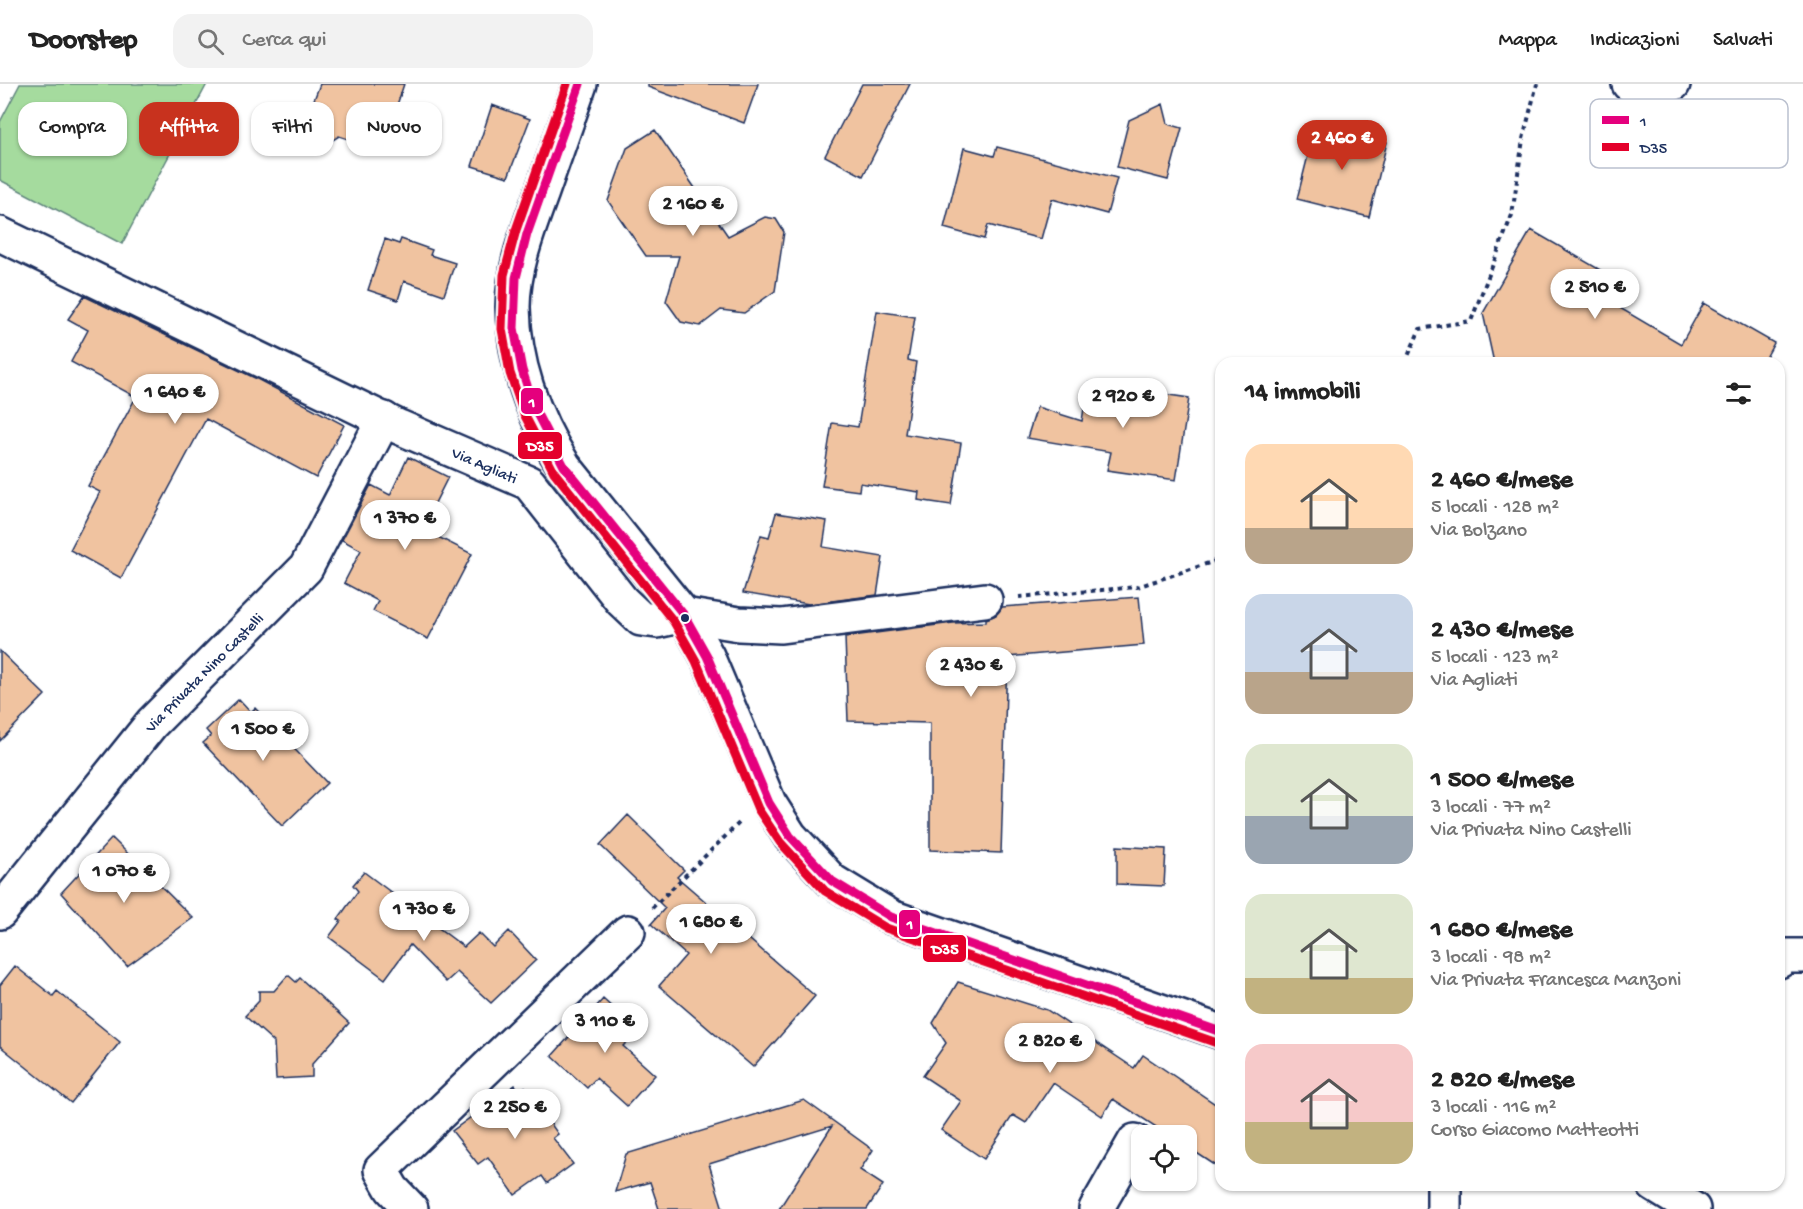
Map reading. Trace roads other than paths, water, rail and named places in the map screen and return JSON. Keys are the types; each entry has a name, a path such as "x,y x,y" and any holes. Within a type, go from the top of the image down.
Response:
{"street":[{"path":"580,84 526,237 513,306 517,345 527,391 547,440 564,466 684,615 707,656 769,803 790,836 832,881 891,917 1215,1030"},
{"path":"1629,84 1650,89 1673,84"},
{"name":"Via Agliati","path":"0,234 384,420 529,483 622,601 641,619 657,621 684,615 740,624 781,626 986,600"},
{"name":"Via Privata Nino Castelli","path":"0,912 152,723 306,568 384,420"},
{"path":"411,1209 392,1189 381,1170 628,932"},
{"path":"1785,957 1803,956"},
{"path":"1096,1209 1131,1148"},
{"path":"1444,1191 1444,1209"},
{"path":"1664,1191 1692,1209"}]}
